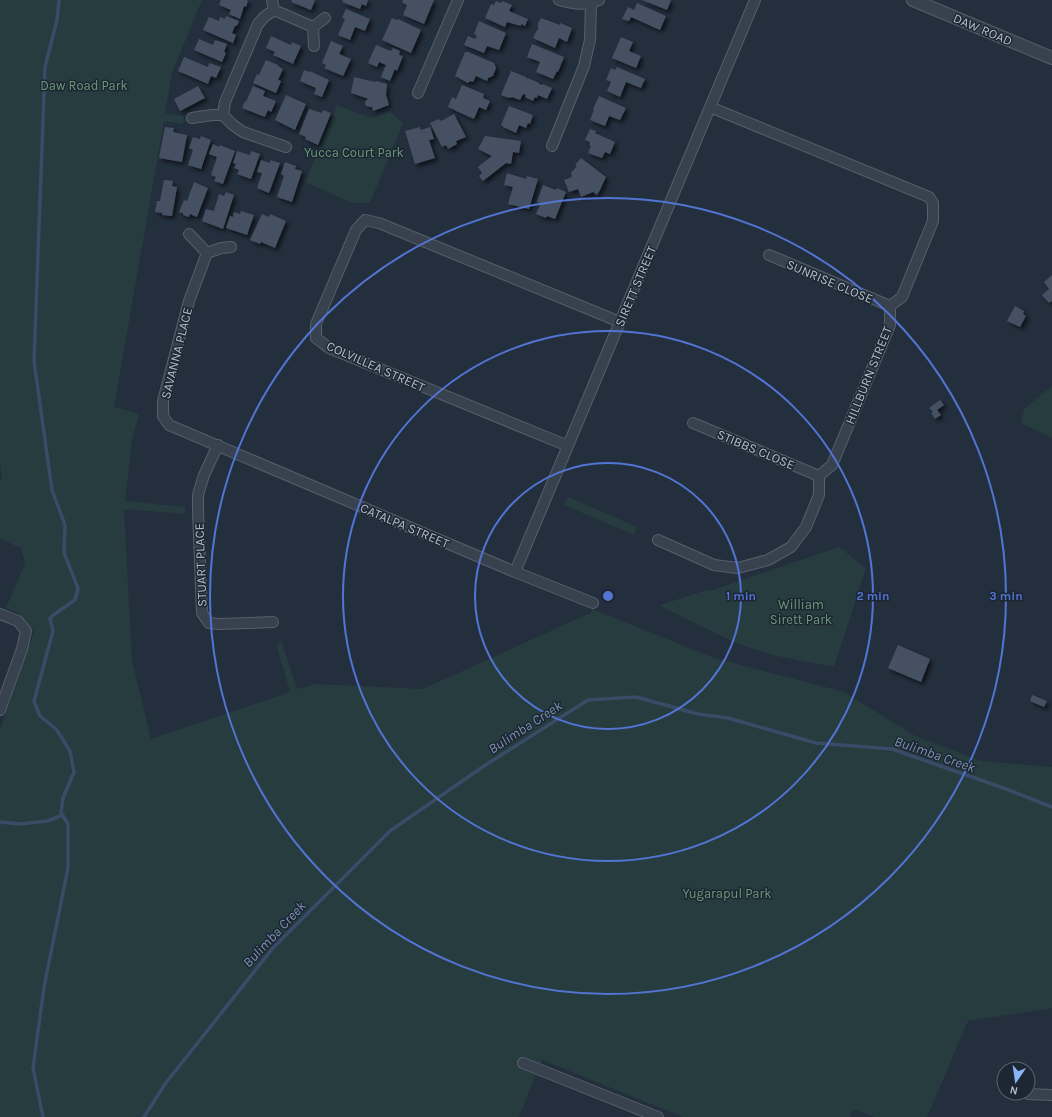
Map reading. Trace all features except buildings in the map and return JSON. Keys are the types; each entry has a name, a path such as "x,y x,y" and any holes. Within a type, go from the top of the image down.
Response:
{"street":[{"path":"272,0 274,10"},
{"path":"418,93 458,0"},
{"path":"552,146 584,66 590,40 595,2 573,4 559,0"},
{"name":"SIRETT STREET","path":"515,572 755,0"},
{"name":"DAW ROAD","path":"913,0 1052,58"},
{"path":"274,10 313,27"},
{"path":"223,115 225,102 258,24 264,17 274,10"},
{"path":"313,27 325,18"},
{"path":"313,27 314,46"},
{"path":"710,107 929,197 933,203 934,221 902,297 890,306"},
{"path":"192,118 223,115 232,125 243,132 286,147"},
{"name":"COLVILLEA STREET","path":"568,446 329,348 316,338 316,324 356,230 365,220 379,223 620,322"},
{"path":"189,234 207,254 221,248 231,247"},
{"name":"SAVANNA PLACE","path":"207,254 183,320 163,401 163,416 169,425 218,445"},
{"name":"SUNRISE CLOSE","path":"770,255 890,306"},
{"name":"HILLBURN STREET","path":"819,476 832,465 890,325 890,306"},
{"name":"STIBBS CLOSE","path":"693,423 819,476"},
{"name":"CATALPA STREET","path":"218,445 515,572 593,603"},
{"name":"STUART PLACE","path":"218,445 204,475 198,495 202,613 209,623 273,622"},
{"path":"658,540 714,565 738,568 768,560 791,547 806,527 819,495 819,476"},
{"path":"0,614 18,621 26,631 22,649 0,710"},
{"path":"523,1063 658,1117"},
{"path":"1036,1094 1052,1095"}],"green space":[{"name":"Yugarapul Park","path":"0,0 202,0 172,73 165,113 184,116 183,124 164,121 114,407 139,414 132,441 125,501 185,507 185,514 124,509 132,660 151,739 290,692 276,644 282,642 297,689 315,684 423,689 591,613 592,609 714,658 844,692 915,736 982,761 1052,767 1052,1008 968,1021 927,1117 874,1117 853,1109 850,1117 683,1117 542,1060 519,1117 0,1117 0,729 34,632 20,614 6,608 25,563 21,548 0,539 0,482 2,478 0,462"},
{"name":"Yucca Court Park","path":"337,105 371,118 390,112 403,123 370,203 352,203 305,182"},
{"path":"1052,386 1052,438 1021,423 1024,409"},
{"path":"568,497 637,527 634,535 564,505"},
{"name":"William Sirett Park","path":"839,547 866,568 834,667 777,656 738,644 660,605 707,590 710,591"}],"waterway":[{"path":"43,1117 33,1068 44,987 68,868 68,824 61,813 63,798 74,772 70,751 56,729 40,716 34,701 53,631 50,619 75,600 78,588 64,553 65,525 52,490 34,361 45,67 57,20 59,0"},
{"name":"Bulimba Creek","path":"144,1117 165,1084 273,948 390,831 484,766 588,700 636,697 698,714 728,718 816,743 892,749 1009,790 1052,807"},
{"path":"0,822 20,824 47,821 63,815"}],"park label":[{"name":"Daw Road Park","path":"84,85"}]}
